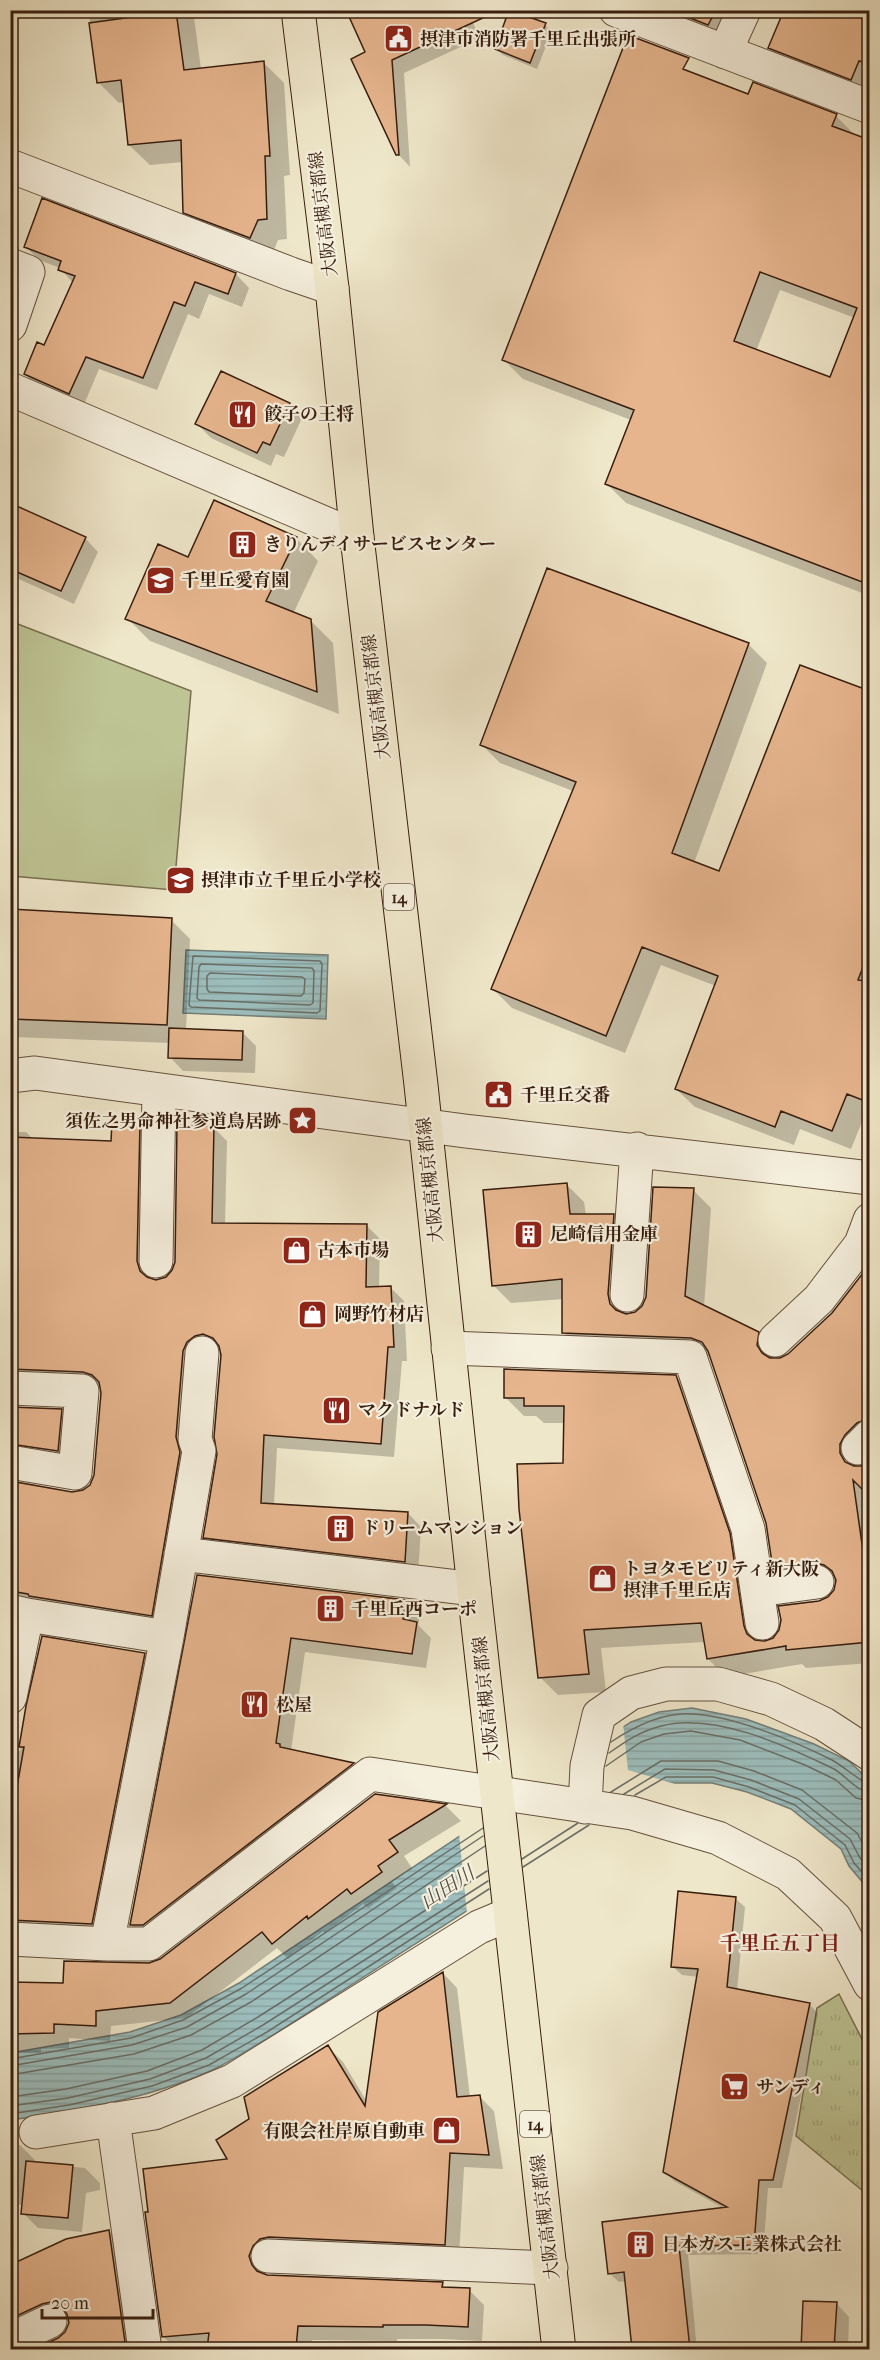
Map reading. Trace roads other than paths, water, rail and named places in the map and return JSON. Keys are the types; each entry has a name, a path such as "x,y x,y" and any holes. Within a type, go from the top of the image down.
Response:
{"main road":[{"name":"大阪高槻京都線","path":"298,10 332,288 357,537 422,1085 424,1124 474,1588 560,2349"}],"street":[{"path":"725,52 744,10"},
{"path":"629,13 870,107"},
{"path":"10,166 332,288"},
{"path":"10,265 28,272 10,325"},
{"path":"14,398 357,537"},
{"path":"12,1075 35,1073 465,1131 637,1149 870,1178"},
{"path":"156,1261 159,1090"},
{"path":"627,1295 637,1149"},
{"path":"775,1340 819,1299 861,1244 870,1220"},
{"path":"448,1348 690,1357 748,1529 762,1623"},
{"path":"107,1944 167,1637 199,1451 195,1439 202,1353"},
{"path":"10,1388 82,1391 75,1473 10,1462"},
{"path":"181,1554 474,1588"},
{"path":"757,1590 817,1582"},
{"path":"10,1697 19,1613 167,1637"},
{"path":"585,1807 587,1766 599,1715 630,1693 666,1684 718,1684 771,1699 814,1719 870,1754"},
{"path":"10,1939 149,1944 370,1773 496,1789 585,1807 632,1813 718,1838 788,1874 835,1918 870,1984"},
{"path":"36,2132 154,2113 232,2080 479,1927 509,1906"},
{"path":"113,2119 145,2349"},
{"path":"268,2256 552,2268"},
{"path":"10,2340 51,2321"}],"water":[{"path":"186,950 328,955 326,1019 183,1013"},
{"name":"山田川","path":"692,1708 746,1719 814,1744 849,1761 869,1780 869,1890 849,1866 841,1849 791,1809 747,1792 712,1783 666,1783 270,2037 218,2067 186,2081 137,2096 11,2120 11,2053 130,2032 181,2015 239,1983 631,1722 659,1712"}],"place":[{"name":"摂津市消防署千里丘出張所","path":"399,39"},
{"name":"餃子の王将","path":"243,414"},
{"name":"きりんデイサービスセンター","path":"243,544"},
{"name":"千里丘愛育園","path":"160,580"},
{"name":"摂津市立千里丘小学校","path":"180,880"},
{"name":"千里丘交番","path":"499,1095"},
{"name":"須佐之男命神社参道鳥居跡","path":"302,1121"},
{"name":"尼崎信用金庫","path":"529,1234"},
{"name":"古本市場","path":"296,1250"},
{"name":"岡野竹材店","path":"313,1314"},
{"name":"マクドナルド","path":"337,1410"},
{"name":"ドリームマンション","path":"341,1528"},
{"name":"トヨタモビリティ新大阪 摂津千里丘店","path":"602,1579"},
{"name":"千里丘西コーポ","path":"330,1609"},
{"name":"松屋","path":"255,1705"},
{"name":"サンディ","path":"735,2087"},
{"name":"有限会社岸原自動車","path":"446,2131"},
{"name":"日本ガス工業株式会社","path":"641,2244"}],"district":[{"name":"千里丘五丁目","path":"780,1943"}]}
